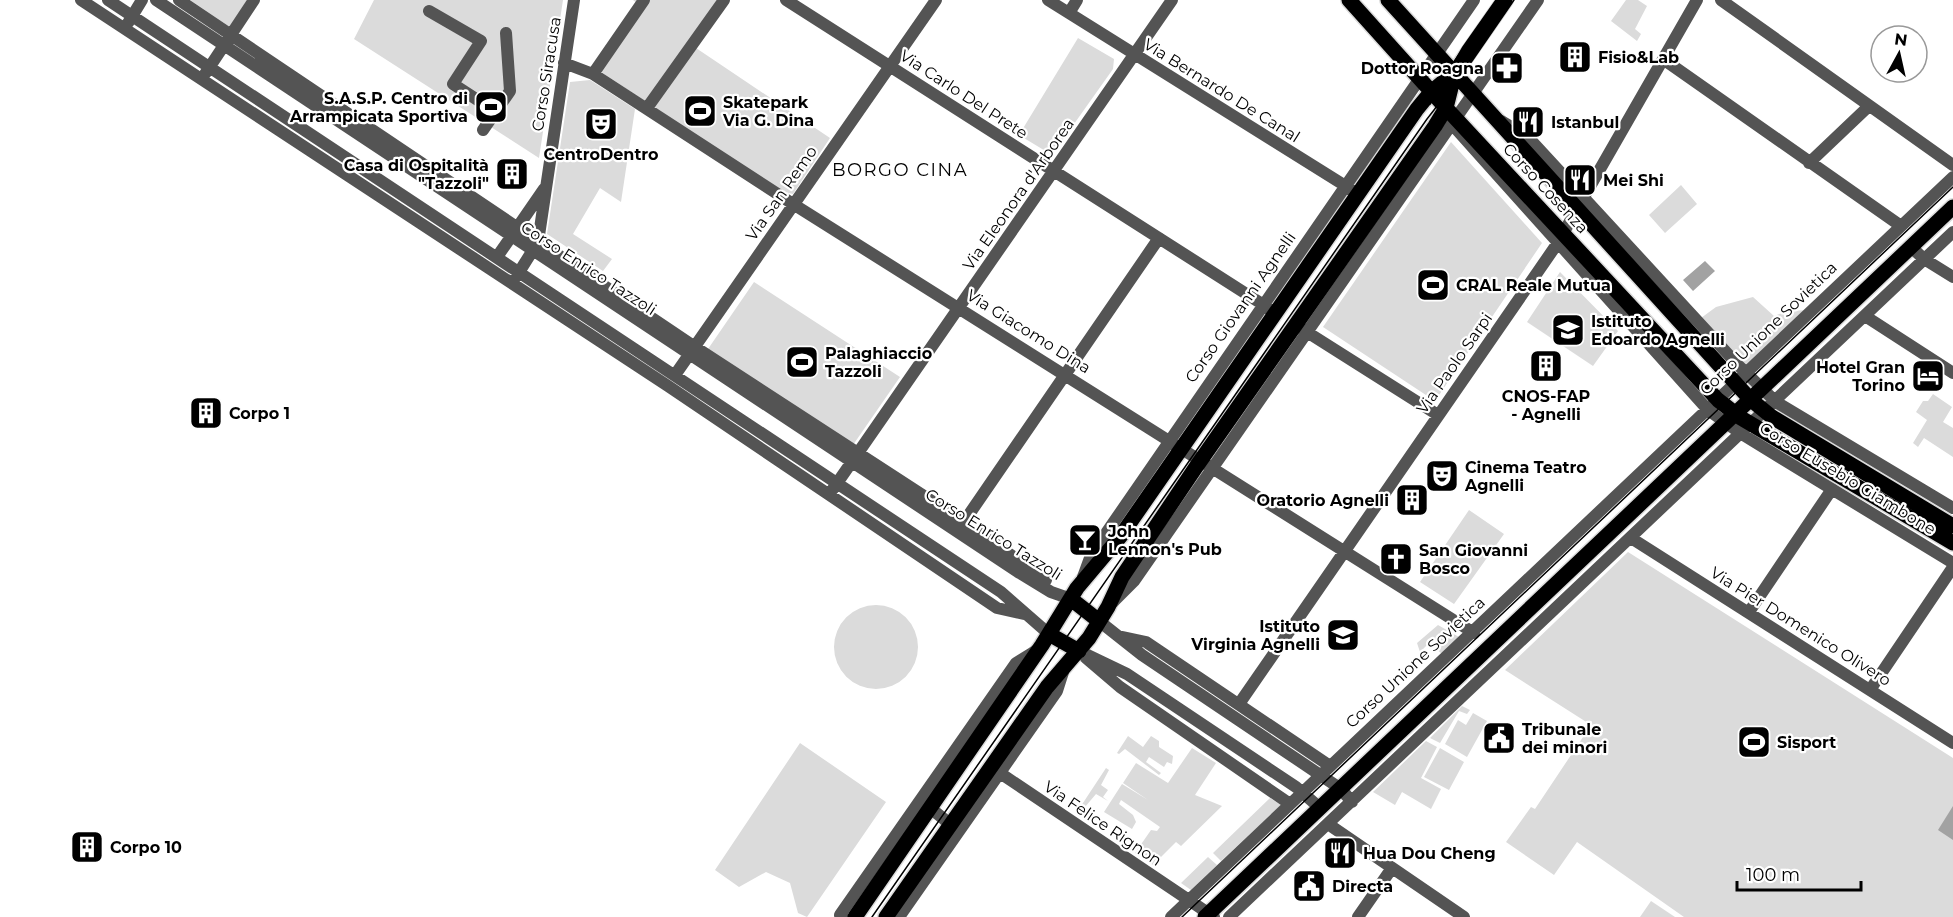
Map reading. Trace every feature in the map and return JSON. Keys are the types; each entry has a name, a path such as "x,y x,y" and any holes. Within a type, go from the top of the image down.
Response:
{"main road":[{"name":"Corso Cosenza","path":"1349,0 1425,85 1447,118 1713,405 1731,419"},
{"name":"Corso Cosenza","path":"1388,0 1580,204 1736,384 1756,394"},
{"name":"Corso Giovanni Agnelli","path":"1079,651 1108,607 1122,577 1207,464 1447,118 1455,72 1505,0"},
{"name":"Corso Giovanni Agnelli","path":"846,916 925,804 1041,648 1081,584 1107,556 1176,444 1269,309 1352,190 1417,109 1425,85 1455,72"},
{"path":"1209,916 1953,207"},
{"name":"Corso Eusebio Giambone","path":"1756,394 1770,407 1953,526"},
{"name":"Corso Eusebio Giambone","path":"1731,419 1953,543"},
{"path":"1071,599 1099,621"},
{"path":"886,917 955,828 1047,687 1079,651 1049,634"}],"street":[{"path":"81,0 998,608 1027,615"},
{"path":"108,0 1001,592 1049,634"},
{"path":"125,29 142,0"},
{"name":"Corso Enrico Tazzoli","path":"156,0 536,246 961,527 1052,592 1071,599"},
{"name":"Corso Enrico Tazzoli","path":"179,0 513,232"},
{"path":"202,80 254,0"},
{"name":"Corso Siracusa","path":"512,284 536,246 544,211 544,188 574,0"},
{"path":"593,74 644,0"},
{"path":"647,108 724,0"},
{"name":"Via Carlo Del Prete","path":"786,0 1269,309"},
{"name":"Via San Remo","path":"675,375 936,0"},
{"name":"Via Bernardo De Canal","path":"1048,0 1352,190"},
{"path":"1069,13 1077,0"},
{"name":"Via Eleonora d'Arborea","path":"829,495 1172,0"},
{"name":"Corso Giovanni Agnelli","path":"1352,190 1425,85 1437,53 1474,0"},
{"name":"Corso Giovanni Agnelli","path":"1447,118 1474,93 1539,0"},
{"name":"Via Paolo Sarpi","path":"1239,704 1560,239 1696,0"},
{"path":"1721,0 1953,165"},
{"path":"429,11 481,40 453,84 496,112"},
{"path":"483,130 510,91 506,33"},
{"path":"1663,59 1901,226"},
{"name":"Via Giacomo Dina","path":"564,63 593,74 793,204 960,307 1474,633"},
{"path":"1809,163 1869,106"},
{"name":"Corso Unione Sovietica","path":"1171,917 1474,633 1953,177"},
{"name":"Corso Siracusa","path":"497,257 544,188"},
{"name":"Corso Cosenza","path":"1580,204 1747,373 1756,394"},
{"path":"1229,917 1953,232"},
{"path":"961,527 1159,238"},
{"path":"1911,247 1924,259 1953,278"},
{"path":"1865,316 1953,373"},
{"path":"1301,329 1438,415"},
{"name":"Corso Eusebio Giambone","path":"1770,407 1953,508"},
{"name":"Corso Eusebio Giambone","path":"1745,428 1832,489 1953,565"},
{"path":"1749,612 1832,489"},
{"name":"Via Pier Domenico Olivero","path":"1631,538 1953,742"},
{"path":"1870,690 1953,565"},
{"path":"1099,621 1117,636 1341,789 1352,802"},
{"path":"1512,627 1536,627"},
{"path":"1117,636 1146,642 1330,766"},
{"path":"1079,651 1127,675 1302,792 1320,808"},
{"path":"1079,651 1120,687 1290,804"},
{"path":"899,917 955,828 1000,773 1057,691 1065,669"},
{"name":"Via Felice Rignon","path":"1000,773 1188,900"},
{"path":"925,804 955,828"},
{"path":"1328,824 1464,917"},
{"path":"1358,917 1392,868"},
{"path":"1188,900 1209,916"}],"shaded area":[{"path":"190,0 247,0 230,27"},
{"path":"374,0 563,0 539,158 354,39"},
{"path":"633,0 724,0 696,48 830,138 793,194 781,191 595,68 638,4"},
{"path":"1626,0 1638,0 1647,6 1635,29 1641,34 1637,41 1611,21"},
{"path":"1078,38 1114,59 1113,69 1052,155 1019,135"},
{"path":"590,80 635,109 621,202 600,188 573,234 612,259 603,271 547,234 570,82"},
{"name":"CRAL Reale Mutua","path":"1451,142 1542,243 1435,401 1323,327"},
{"path":"1681,185 1697,204 1665,233 1649,215"},
{"path":"1705,261 1715,271 1693,291 1683,280"},
{"path":"1560,272 1618,331 1593,366 1527,322"},
{"name":"Palaghiaccio Tazzoli","path":"754,282 900,377 853,445 708,349"},
{"path":"1753,297 1774,316 1787,311 1810,310 1747,367 1701,318 1716,307"},
{"path":"1933,394 1952,407 1943,422 1953,428 1953,457 1924,438 1918,447 1913,443 1927,420 1916,412 1923,401 1928,401"},
{"path":"1469,510 1504,534 1454,604 1420,582"},
{"name":"Sisport","path":"1628,552 1953,758 1953,917 1684,917 1577,842 1554,875 1506,842 1531,807 1535,809 1591,725 1505,670"},
{"path":"868,605 884,605 900,612 911,623 918,639 915,663 906,677 884,689 868,689 852,682 841,671 834,655 834,639 841,623 852,612"},
{"path":"1438,625 1459,637 1442,654 1429,643 1420,652 1417,643"},
{"path":"1462,706 1470,710 1467,714 1459,711 1440,743 1430,738"},
{"path":"1473,713 1487,721 1467,757 1445,744 1458,720 1466,725"},
{"path":"1128,736 1143,747 1151,736 1159,741 1159,747 1173,756 1172,764 1167,762 1164,767 1149,757 1146,762 1161,773 1159,775 1125,749 1117,753"},
{"path":"1426,741 1437,747 1421,778 1441,789 1431,809 1402,792 1395,805 1373,792"},
{"path":"800,743 886,802 807,917 798,913 790,883 766,872 739,887 715,870"},
{"path":"1192,748 1216,763 1195,795 1222,806 1181,846 1176,842 1153,865 1135,853 1151,830 1157,831 1160,827 1121,800 1119,804 1133,815 1136,822 1132,829 1104,812 1122,784 1148,800 1123,783 1136,763 1168,783"},
{"path":"1440,748 1464,762 1449,790 1424,777"},
{"path":"1106,768 1109,770 1101,785 1108,790 1103,797 1108,801 1096,794 1079,814 1077,812"},
{"path":"1270,798 1281,805 1221,861 1213,853"},
{"path":"1953,806 1953,840 1938,830"},
{"path":"1208,857 1217,865 1191,890 1181,883"},
{"path":"1651,901 1675,917 1640,917"}],"tram line":[{"path":"1430,104 1463,47 1496,0"},
{"path":"872,917 1427,119 1472,61 1514,0"},
{"path":"1182,917 1953,187"}],"place":[{"name":"Fisio&Lab","path":"1575,57"},
{"name":"Dottor Roagna","path":"1507,68"},
{"name":"S.A.S.P. Centro di Arrampicata Sportiva","path":"491,107"},
{"name":"Skatepark Via G. Dina","path":"700,111"},
{"name":"Istanbul","path":"1528,122"},
{"name":"CentroDentro","path":"601,124"},
{"name":"Casa di Ospitalità \"Tazzoli\"","path":"512,174"},
{"name":"Mei Shi","path":"1580,180"},
{"name":"CRAL Reale Mutua","path":"1433,285"},
{"name":"Istituto Edoardo Agnelli","path":"1568,330"},
{"name":"Palaghiaccio Tazzoli","path":"802,362"},
{"name":"CNOS-FAP - Agnelli","path":"1546,366"},
{"name":"Hotel Gran Torino","path":"1928,376"},
{"name":"Corpo 1","path":"206,413"},
{"name":"Cinema Teatro Agnelli","path":"1442,476"},
{"name":"Oratorio Agnelli","path":"1412,500"},
{"name":"John Lennon's Pub","path":"1085,540"},
{"name":"San Giovanni Bosco","path":"1396,559"},
{"name":"Istituto Virginia Agnelli","path":"1343,635"},
{"name":"Tribunale dei minori","path":"1499,738"},
{"name":"Sisport","path":"1754,742"},
{"name":"Corpo 10","path":"87,847"},
{"name":"Hua Dou Cheng","path":"1340,853"},
{"name":"Directa","path":"1309,886"}],"district":[{"name":"BORGO CINA","path":"900,170"}]}
